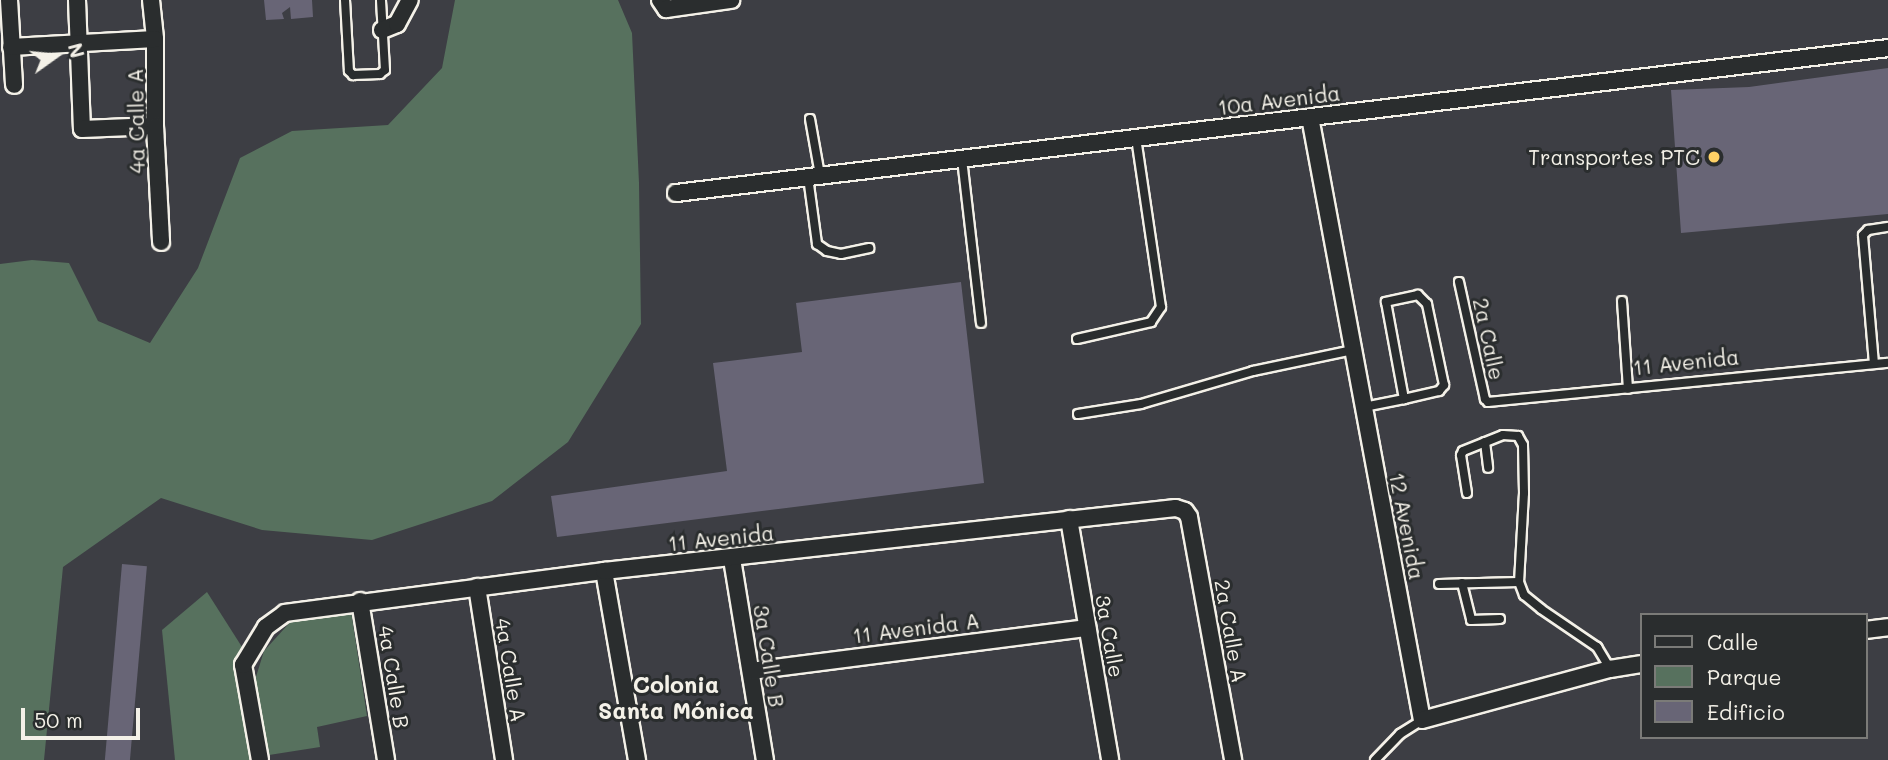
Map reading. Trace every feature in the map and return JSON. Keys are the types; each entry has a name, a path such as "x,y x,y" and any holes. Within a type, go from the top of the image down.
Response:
{"street":[{"path":"9,0 14,85"},
{"path":"77,0 81,124 85,131 155,126"},
{"name":"4a Calle A","path":"151,0 155,39 155,126 161,242"},
{"path":"382,30 401,20 410,0"},
{"path":"663,5 731,0"},
{"path":"11,47 155,39"},
{"name":"10a Avenida","path":"676,192 1888,48"},
{"name":"12 Avenida","path":"1310,117 1422,720"},
{"name":"11 Avenida","path":"260,760 243,665 266,627 285,613 360,601 604,571 732,559 1069,519 1176,508 1185,511"},
{"name":"2a Calle A","path":"1185,511 1189,517 1233,760"},
{"name":"3a Calle","path":"1069,519 1110,760"},
{"name":"3a Calle B","path":"732,559 765,760"},
{"path":"604,571 636,760"},
{"name":"4a Calle A","path":"477,587 504,760"},
{"name":"4a Calle B","path":"360,601 386,760"},
{"path":"1867,631 1888,627"},
{"name":"11 Avenida A","path":"751,671 1087,628"},
{"path":"1422,720 1610,669 1640,664"}],"lane":[{"path":"345,0 351,74 384,72 381,0"},
{"path":"810,119 817,244 827,251 841,254 869,248"},
{"path":"1077,339 1151,322 1161,307 1136,138"},
{"path":"962,159 981,323"},
{"path":"1874,365 1863,235 1868,230 1888,227"},
{"name":"2a Calle","path":"1459,282 1488,402"},
{"path":"1364,407 1404,399 1439,391 1445,380 1427,304 1418,295 1386,302 1404,399"},
{"path":"1622,301 1628,389"},
{"path":"1078,414 1141,404 1252,370 1353,350"},
{"name":"11 Avenida","path":"1488,402 1888,363"},
{"path":"1467,494 1461,454 1468,447 1518,436 1523,445 1524,493 1518,582 1524,595 1541,609 1597,646 1610,669"},
{"path":"1485,442 1488,468"},
{"path":"1439,584 1518,582"},
{"path":"1462,583 1471,620 1500,619"},
{"path":"1379,758 1400,734 1422,720"}],"green space":[{"path":"455,0 618,0 632,33 639,183 641,324 568,442 492,501 372,540 262,530 161,498 63,567 44,760 0,760 0,264 32,260 69,263 98,321 150,343 198,268 240,158 292,131 388,125 442,68"},
{"path":"207,592 242,647 260,760 175,760 162,630"},
{"path":"351,611 367,716 317,727 320,747 269,755 255,680 264,651 293,619"}],"building":[{"path":"264,0 312,0 313,17 291,19 290,7 282,13 284,19 266,20"},
{"path":"1888,68 1888,214 1681,233 1671,90 1749,87"},
{"path":"961,282 984,483 557,537 551,496 727,471 713,363 802,352 796,303"},
{"path":"122,564 147,566 130,760 105,760"}],"place":[{"name":"Transportes PTC","path":"1714,157"}],"district":[{"name":"Colonia Santa Mónica","path":"676,697"}]}
